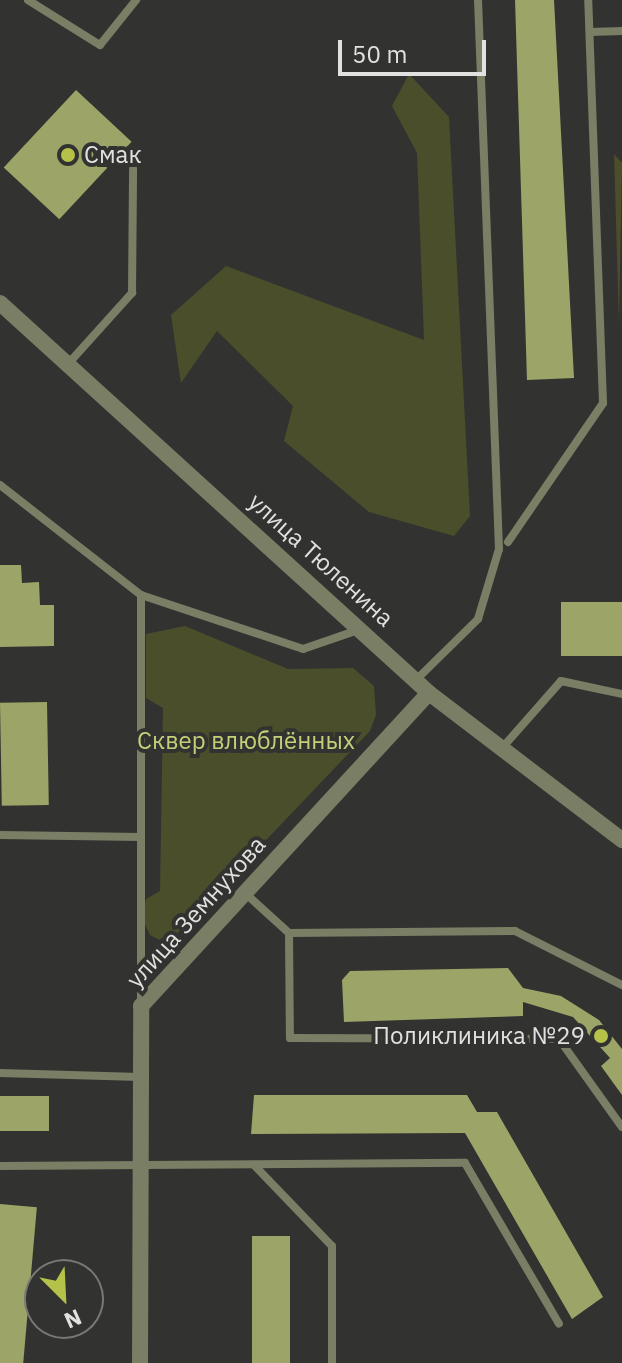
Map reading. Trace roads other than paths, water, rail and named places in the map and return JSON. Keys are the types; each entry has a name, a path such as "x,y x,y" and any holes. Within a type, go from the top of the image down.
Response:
{"street":[{"name":"улица Тюленина","path":"0,303 429,693 622,840"},
{"name":"улица Земнухова","path":"140,1363 141,1006 429,693"}],"lane":[{"path":"28,0 100,45 136,0"},
{"path":"416,680 478,619 499,549 478,0"},
{"path":"508,542 603,403 588,0"},
{"path":"590,32 622,31"},
{"path":"68,364 132,293 133,169"},
{"path":"0,485 141,595 303,649 362,629"},
{"path":"141,595 141,1006"},
{"path":"502,748 561,681 622,694"},
{"path":"0,835 141,837"},
{"path":"246,894 289,933 515,931 622,985"},
{"path":"289,933 290,1038 559,1039 622,1127"},
{"path":"0,1073 140,1077"},
{"path":"0,1166 465,1163 559,1324"},
{"path":"254,1165 332,1246 332,1363"}],"place":[{"name":"Смак","path":"68,155"},
{"name":"Поликлиника №29","path":"601,1036"}],"park label":[{"name":"Сквер влюблённых","path":"246,741"}]}
